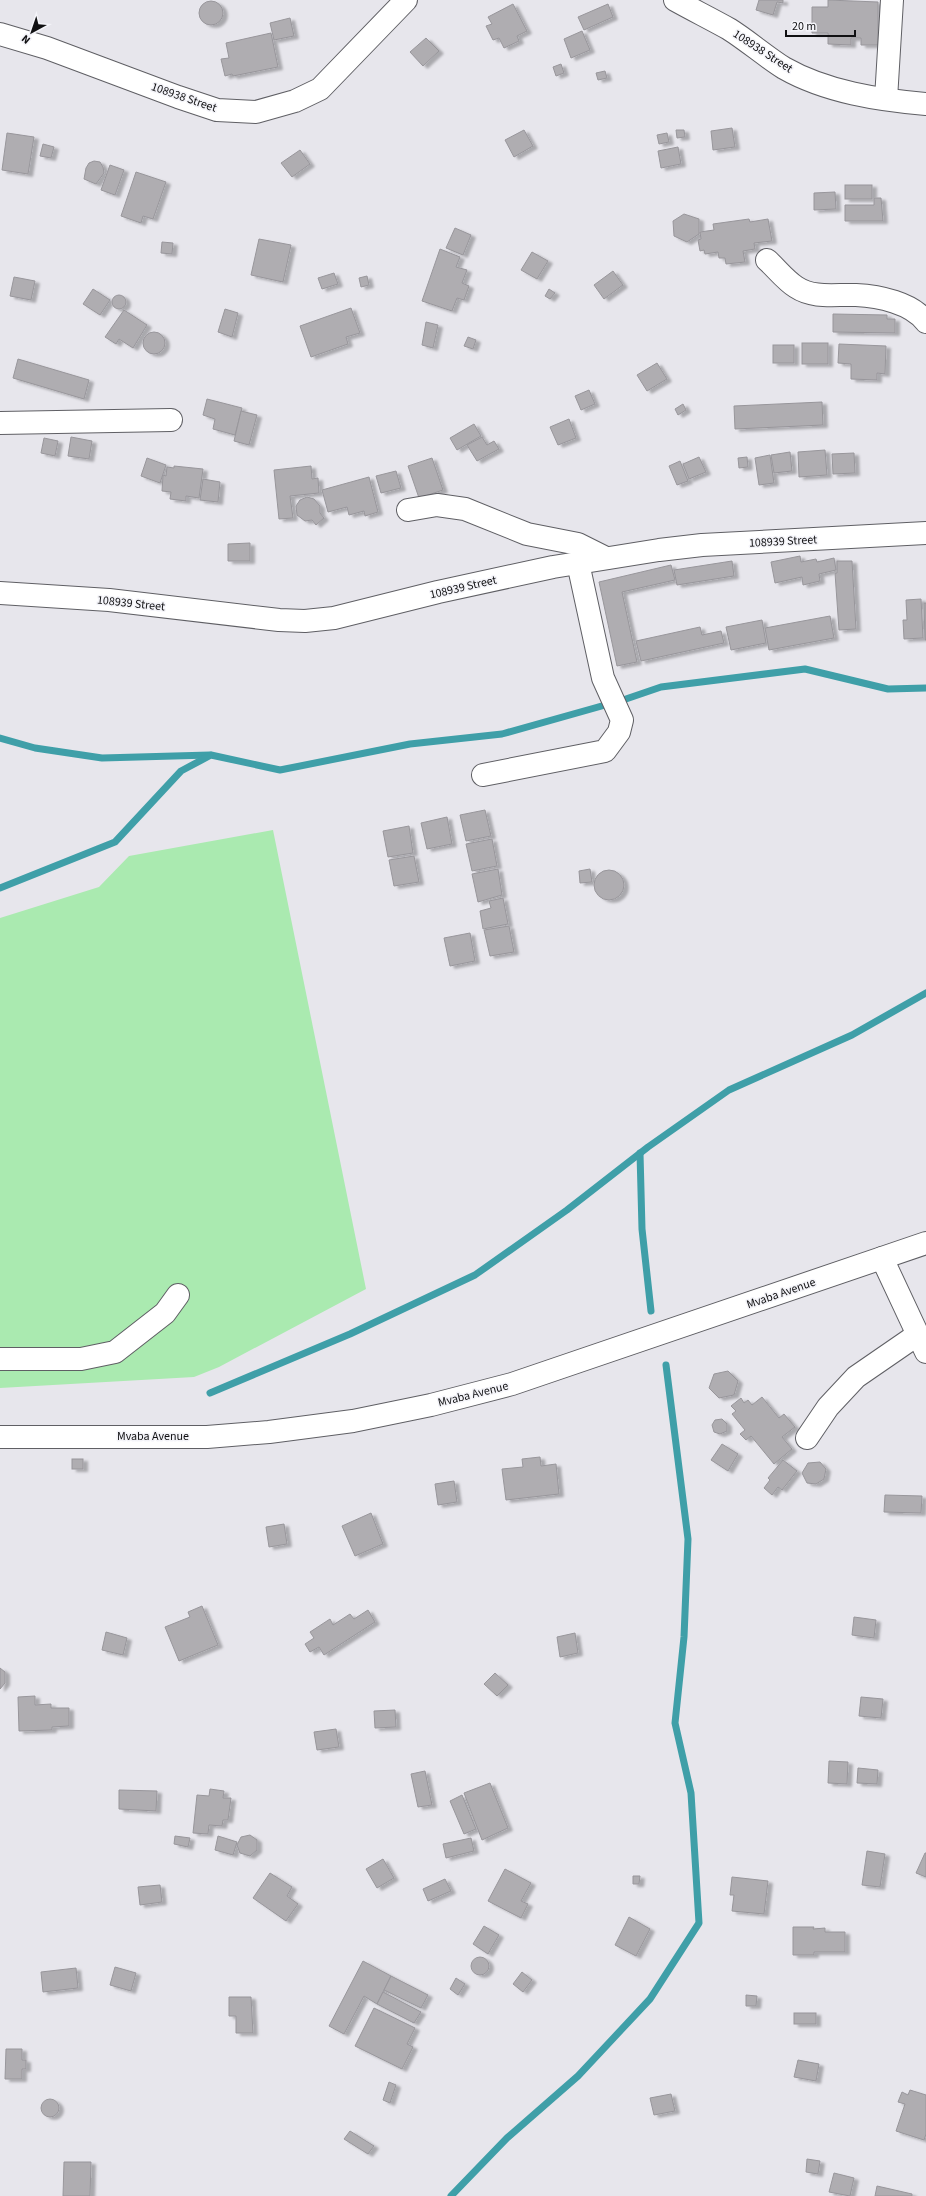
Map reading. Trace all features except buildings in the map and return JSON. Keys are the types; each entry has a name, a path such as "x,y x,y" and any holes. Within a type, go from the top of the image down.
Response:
{"street":[{"name":"108938 Street","path":"0,34 47,48 217,110 256,112 295,101 320,89 406,0"},
{"name":"108938 Street","path":"675,0 730,30 785,68 814,81 847,92 926,104"},
{"path":"886,99 892,0"},
{"path":"767,260 796,287 821,296 858,295 887,300 905,306 921,316 926,322"},
{"path":"0,423 171,420"},
{"path":"408,510 437,505 465,508 527,534 578,544 606,558"},
{"name":"108939 Street","path":"0,593 109,600 278,620 305,621 334,618 438,592 606,558 702,545 926,533"},
{"path":"483,775 605,751 618,732 622,720 603,678 578,563"},
{"name":"Mvaba Avenue","path":"0,1437 207,1436 268,1432 353,1421 431,1405 512,1384 926,1243"},
{"path":"807,1438 828,1407 856,1376 921,1344 882,1258"},
{"path":"0,1359 81,1359 115,1352 165,1313 178,1295"}],"green space":[{"path":"273,830 366,1289 219,1367 194,1377 0,1388 0,918 99,887 129,856"}],"waterway":[{"path":"0,888 115,842 181,771 211,755 280,770 410,744 502,734 623,700 661,687 805,669 888,689 926,688"},
{"path":"0,738 35,748 102,758 210,755"},
{"path":"210,1393 350,1334 475,1275 567,1210 648,1147 729,1090 852,1035 926,993"},
{"path":"640,1153 642,1229 651,1311"},
{"path":"451,2196 507,2138 578,2076 650,1999 699,1923 691,1793 675,1723 684,1637 688,1539 666,1365"}]}
